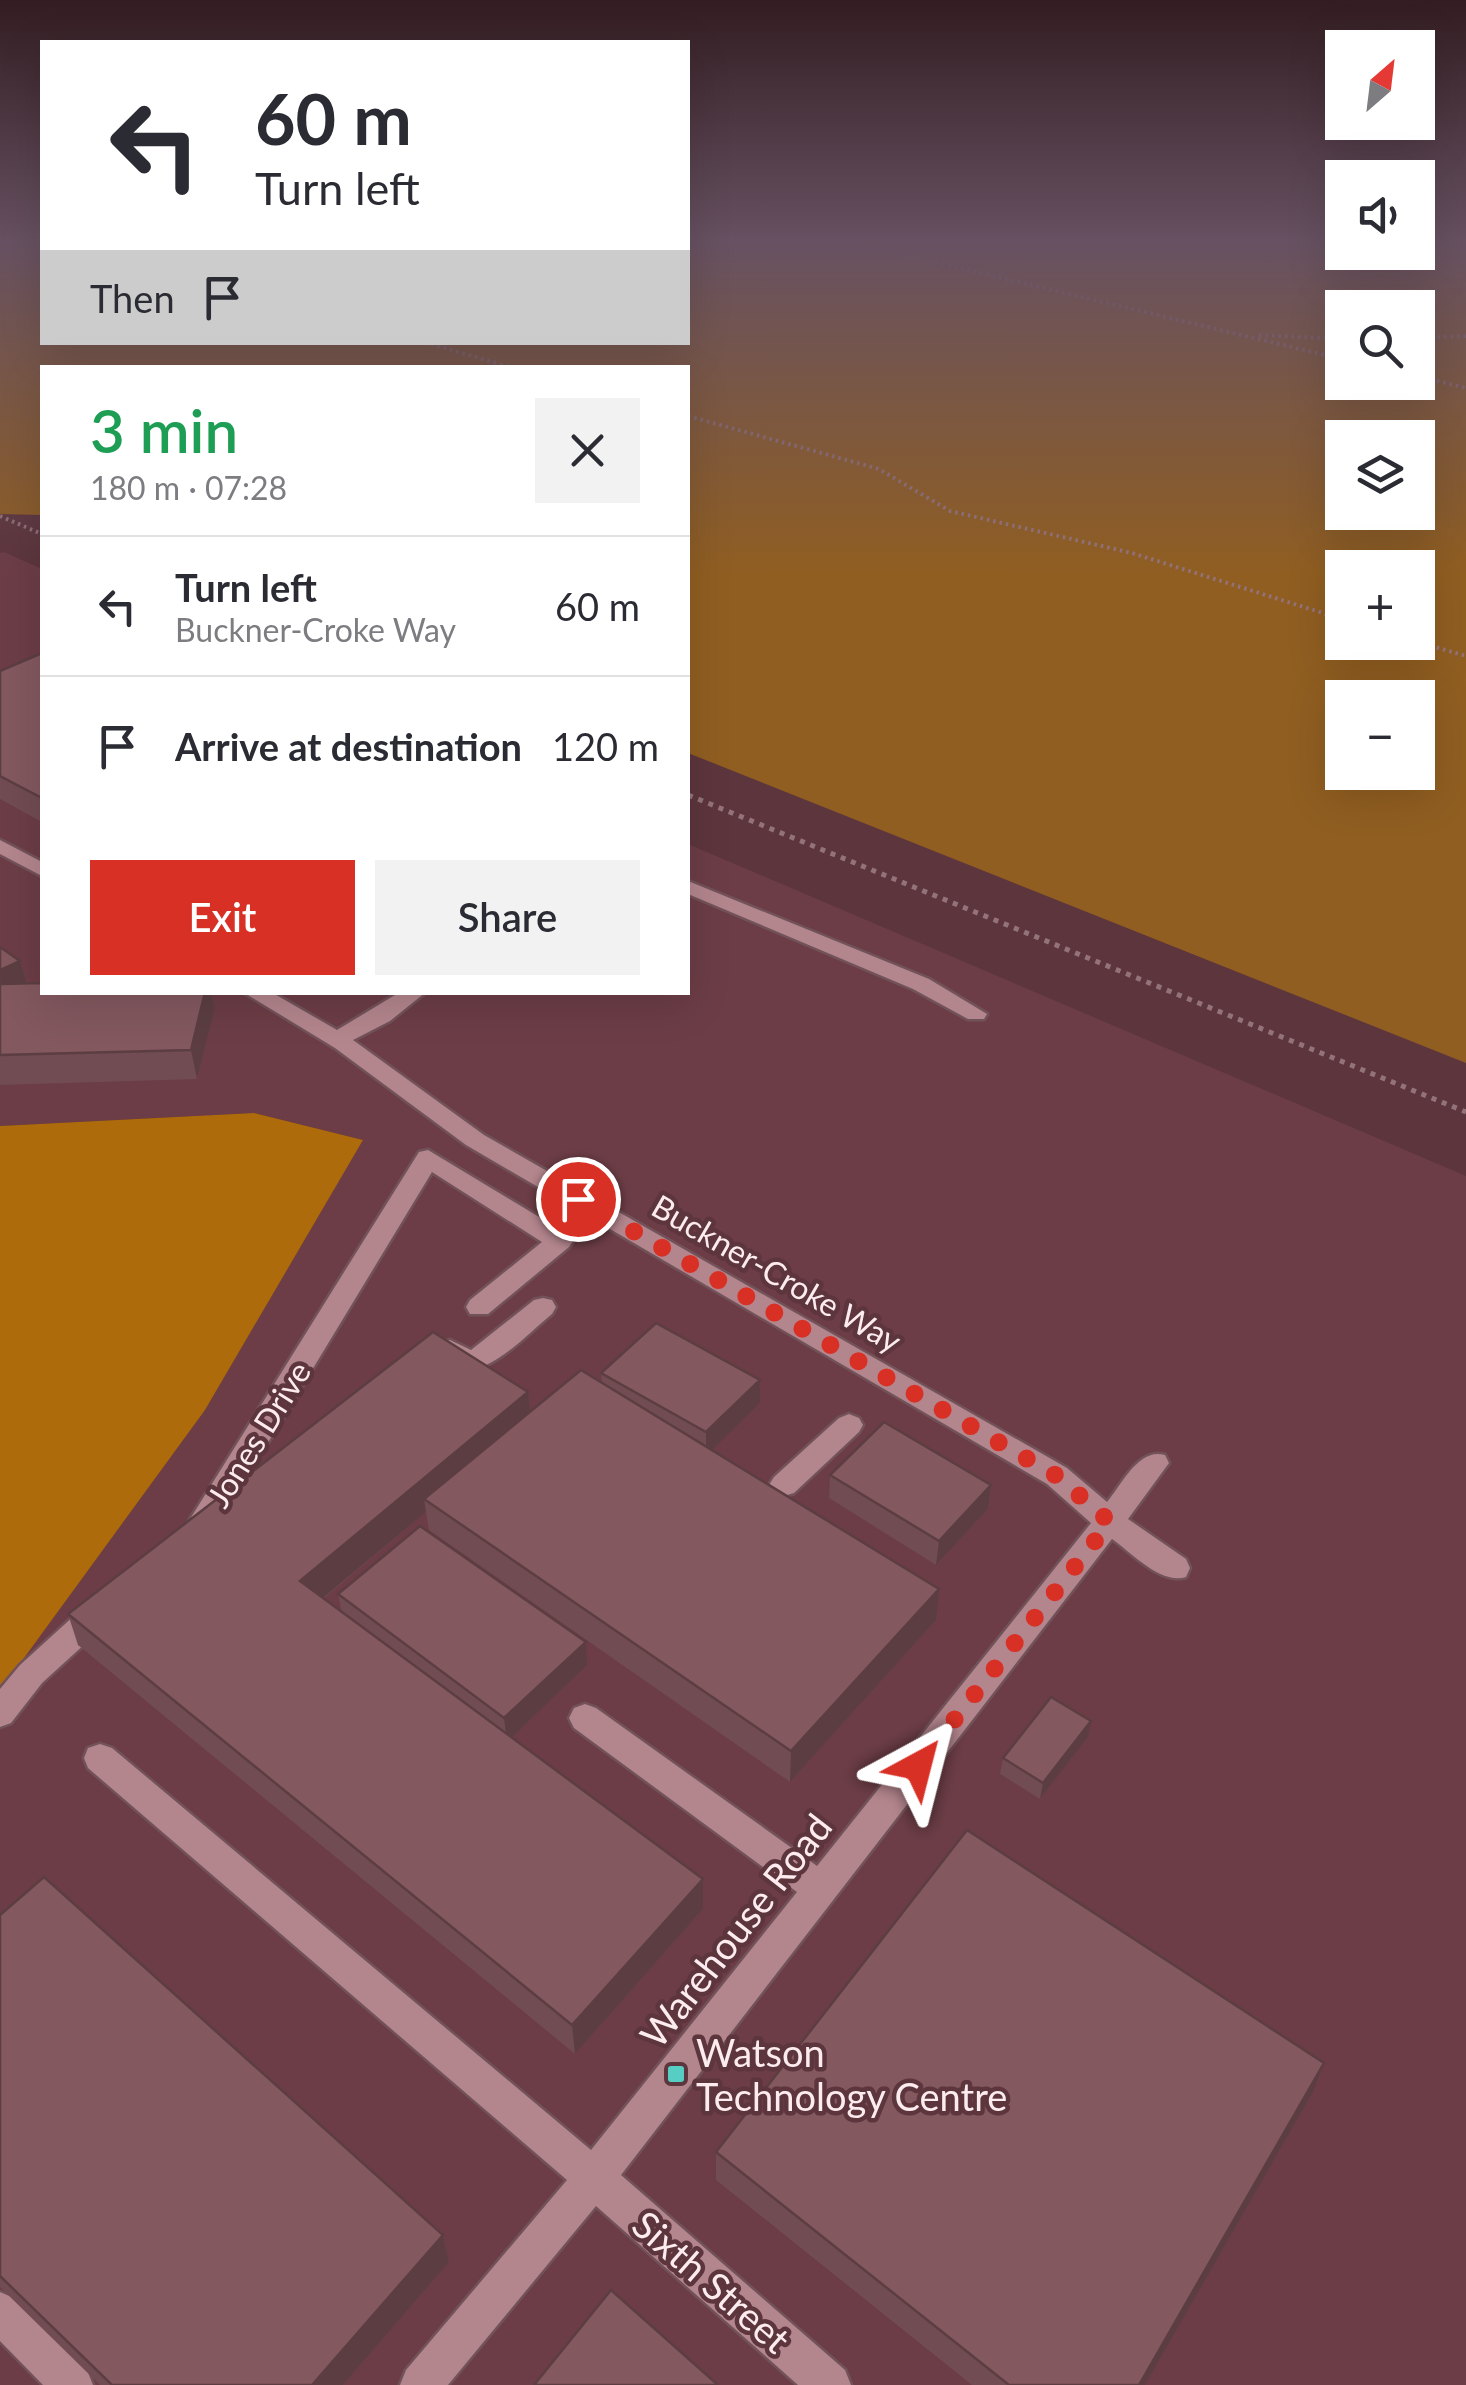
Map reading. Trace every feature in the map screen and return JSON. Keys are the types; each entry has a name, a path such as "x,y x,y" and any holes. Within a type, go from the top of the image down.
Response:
{"street":[{"path":"0,846 40,869"},
{"path":"690,888 921,984 976,1014"},
{"name":"Buckner-Croke Way","path":"259,995 337,1039 475,1140 1057,1476 1110,1522 1174,1568"},
{"path":"337,1039 382,1016 411,995"},
{"name":"Jones Drive","path":"257,1487 189,1540 428,1158 560,1241 480,1307"},
{"path":"426,1356 441,1345 472,1363 543,1307"},
{"path":"784,1485 849,1425"},
{"name":"Warehouse Road","path":"421,2385 594,2178 1155,1463"},
{"path":"0,1712 70,1636 126,1590"},
{"path":"584,1718 822,1889"},
{"name":"Sixth Street","path":"100,1758 594,2178 830,2385"},
{"path":"0,2312 72,2385"}],"path":[{"path":"460,352 503,365"},
{"path":"1435,380 1466,388"},
{"path":"690,417 879,469 950,511 1132,553 1325,613"},
{"path":"0,516 40,533"},
{"path":"1435,647 1466,656"},
{"path":"690,797 1466,1112"}],"shaded area":[{"path":"0,352 1325,352 1325,400 1435,400 1435,352 1466,352 1466,1063 690,754 690,365 40,365 40,515 0,514"},
{"path":"0,553 40,568 40,995 690,995 690,845 1466,1176 1466,2385 0,2385 0,1691 205,1410 363,1140 254,1113 0,1126"},
{"path":"254,1113 363,1140 205,1410 0,1691 0,1126"}],"building":[{"path":"40,654 40,797 0,776 0,671"},
{"path":"0,947 20,961 0,970"},
{"path":"40,983 40,995 204,995 191,1050 0,1055 0,984"},
{"path":"656,1323 760,1380 706,1432 601,1373"},
{"path":"433,1332 528,1392 300,1581 703,1879 572,2025 68,1614"},
{"path":"581,1370 939,1589 791,1751 424,1499"},
{"path":"884,1422 991,1485 939,1541 830,1475"},
{"path":"420,1526 586,1642 504,1718 338,1594"},
{"path":"1051,1697 1091,1721 1043,1783 1003,1758"},
{"path":"967,1830 1324,2063 1139,2385 1009,2385 716,2152"},
{"path":"44,1877 443,2235 312,2385 112,2385 0,2276 0,1915"},
{"path":"611,2290 718,2385 534,2385"}],"place":[{"name":"Watson Technology Centre","path":"676,2074"}],"route":[{"path":"578,1199 1057,1476 1110,1522 918,1766"}]}
